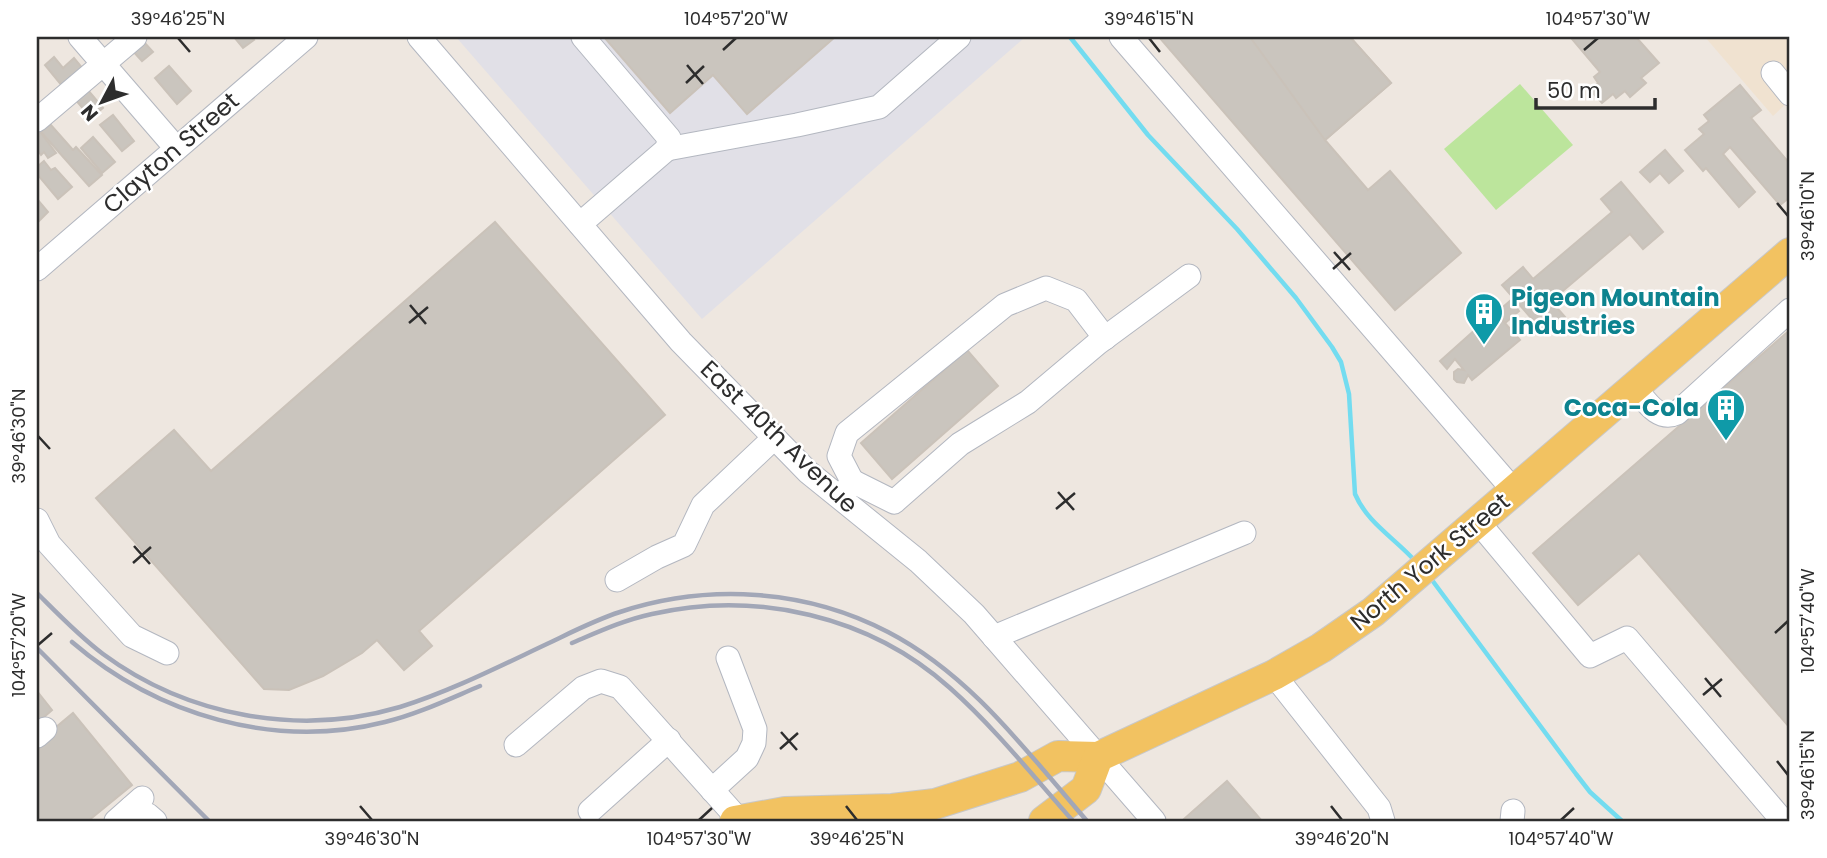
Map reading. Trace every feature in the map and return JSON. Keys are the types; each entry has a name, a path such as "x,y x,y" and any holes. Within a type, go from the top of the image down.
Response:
{"main road":[{"name":"North York Street","path":"1098,757 1274,675 1321,649 1389,600 1790,253"},
{"path":"738,821 785,812 892,809 935,804 1020,777 1058,756 1098,757 1086,789 1044,821"}],"street":[{"path":"80,37 176,148"},
{"path":"37,120 102,62 135,37"},
{"name":"Clayton Street","path":"37,269 306,37"},
{"name":"East 40th Avenue","path":"418,37 681,342 774,438 846,491 940,581 993,637 1154,821"},
{"path":"583,37 668,138 667,149"},
{"path":"580,224 667,149 879,107 959,37"},
{"path":"1121,37 1515,492"},
{"path":"1773,74 1790,94"},
{"path":"1105,338 1076,300 1046,288 1005,305 846,433 839,456 846,491 894,502 960,444 1028,402 1105,338 1189,276"},
{"path":"1635,388 1657,413 1670,416 1676,413 1790,310"},
{"path":"617,580 656,557 684,545 703,505 774,438"},
{"path":"37,520 49,544 132,636 167,653"},
{"path":"1479,523 1590,656 1627,639 1783,821"},
{"path":"993,637 1244,533"},
{"path":"712,790 747,758 754,743 755,729 728,658"},
{"path":"1274,675 1379,808 1384,821"},
{"path":"516,745 583,688 601,681 620,687 738,821"},
{"path":"590,811 669,740"},
{"path":"130,809 148,815 155,821"}],"shaded area":[{"path":"456,37 1022,37 1023,39 702,319"},
{"path":"1705,37 1790,37 1790,100 1773,116"}],"green space":[{"path":"1520,84 1573,145 1496,210 1444,149"}],"building":[{"path":"234,37 251,37 254,40 243,48"},
{"path":"604,37 835,37 747,114 713,75 670,113"},
{"path":"1159,37 1350,37 1391,83 1325,140 1368,190 1390,171 1461,253 1395,310"},
{"path":"1250,37 1350,37 1391,83 1325,140"},
{"path":"1636,37 1659,63 1641,78 1646,83 1630,97 1625,91 1616,98 1613,94 1602,103 1590,90 1598,83 1594,77 1600,72 1572,39"},
{"path":"143,41 153,52 142,61 132,50"},
{"path":"54,57 63,68 74,58 84,70 63,87 45,65"},
{"path":"169,66 191,91 177,104 155,78"},
{"path":"1740,85 1761,110 1751,118 1790,164 1790,197 1780,205 1730,147 1723,154 1755,192 1739,207 1706,168 1703,171 1685,150 1704,134 1699,129 1709,121 1704,115"},
{"path":"87,89 103,108 91,118 75,99"},
{"path":"113,115 134,141 122,151 100,125"},
{"path":"50,124 73,150 76,147 102,175 89,186 41,132"},
{"path":"38,129 56,153 48,158 44,152 41,155 37,149"},
{"path":"93,137 115,162 102,173 81,148"},
{"path":"1665,150 1683,171 1669,183 1660,173 1650,182 1640,172"},
{"path":"44,161 51,170 55,168 72,187 58,199 37,174 37,167"},
{"path":"1621,182 1663,232 1643,249 1630,234 1551,301 1565,317 1545,334 1502,285 1523,267 1533,279 1612,212 1601,199"},
{"path":"37,199 48,212 37,223"},
{"path":"495,222 665,415 419,631 432,646 404,670 377,640 362,653 323,676 289,690 264,689 96,498 174,430 211,471"},
{"path":"1511,300 1519,311 1505,323 1496,313"},
{"name":"Pigeon Mountain Industries","path":"1495,312 1520,340 1472,380 1468,375 1464,383 1457,382 1454,372 1458,369 1464,370 1455,359 1447,369 1440,361"},
{"name":"Coca-Cola","path":"1790,330 1790,728 1639,553 1578,605 1533,553"},
{"path":"967,350 998,386 892,479 861,443"},
{"path":"37,691 52,710 37,723"},
{"path":"73,713 132,785 88,821 37,821 37,743"},
{"path":"1227,781 1262,821 1184,819"}],"waterway":[{"path":"1070,37 1148,135 1237,229 1296,298 1332,347 1341,362 1349,394 1355,494 1374,522 1416,562"},
{"path":"1429,576 1590,792 1622,821"}],"railway":[{"path":"37,593 103,654 171,693 207,706 284,720 362,716 419,701 475,678 575,630 620,612 653,603 722,594 790,599 857,618 888,632 946,670 1020,742 1087,821"},
{"path":"572,643 631,620 691,607 731,605 771,608 810,615 848,627 884,643 918,663 950,688 998,736 1073,821"},
{"path":"72,642 105,668 179,707 219,720 260,728 301,732 343,730 385,722 421,711 480,686"},
{"path":"37,648 209,821"}],"place":[{"name":"Pigeon Mountain Industries","path":"1484,346"},
{"name":"Coca-Cola","path":"1726,442"}]}
